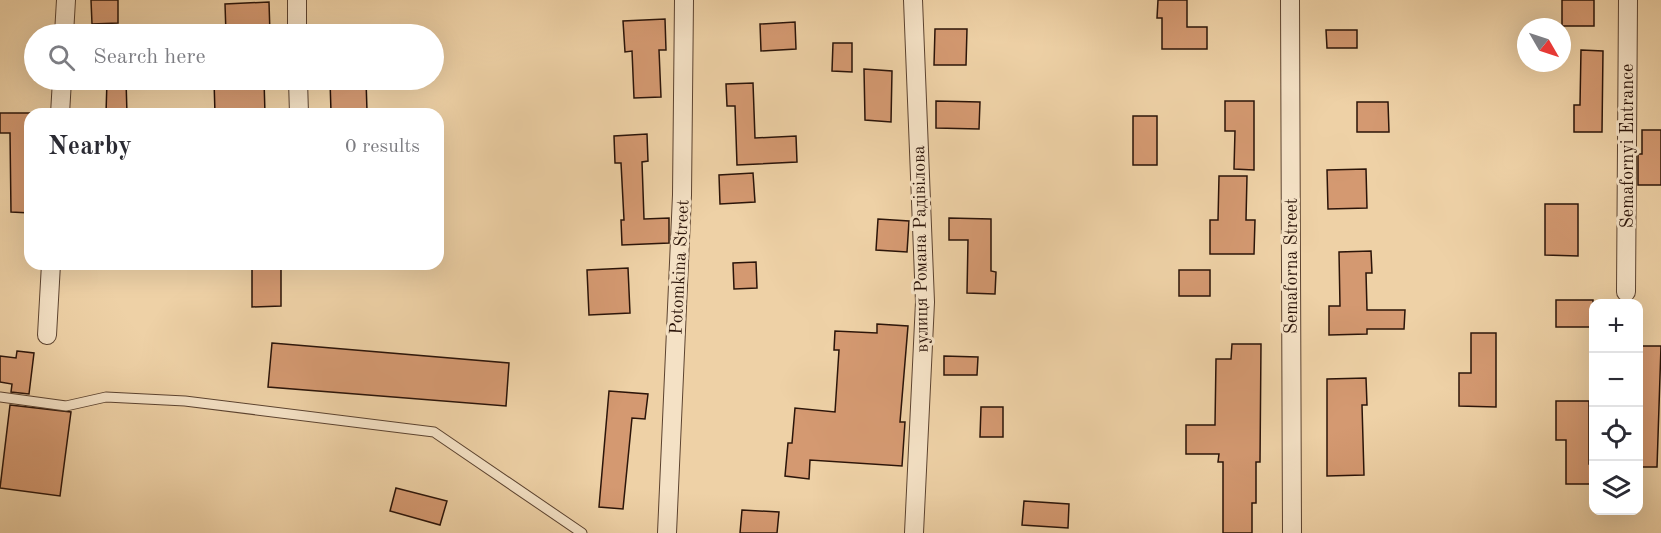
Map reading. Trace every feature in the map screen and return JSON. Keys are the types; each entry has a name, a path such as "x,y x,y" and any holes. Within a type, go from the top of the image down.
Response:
{"street":[{"path":"65,24 66,0"},
{"path":"297,0 297,24"},
{"name":"Potomkina Street","path":"667,533 682,195 684,0"},
{"name":"вулиця Романа Радівілова","path":"913,0 925,302 914,533"},
{"name":"Semaforna Street","path":"1290,0 1292,533"},
{"name":"Semafornyi Entrance","path":"1626,292 1628,0"},
{"path":"60,108 61,90"},
{"path":"298,90 299,108"},
{"path":"47,335 51,270"}],"lane":[{"path":"0,397 66,406 106,396 185,400 434,432 582,533"}],"building":[{"path":"91,0 118,0 118,23 92,24"},
{"path":"1158,0 1187,0 1187,27 1207,27 1207,49 1162,49 1162,18 1157,18"},
{"path":"1562,0 1594,0 1594,26 1571,26 1571,18 1562,18"},
{"path":"269,2 270,24 226,24 225,4"},
{"path":"665,19 666,50 659,50 661,97 634,98 632,51 625,52 623,21"},
{"path":"795,22 796,49 761,51 760,24"},
{"path":"935,29 967,29 966,65 934,65"},
{"path":"1326,30 1357,30 1357,48 1327,48"},
{"path":"833,43 852,43 852,72 832,71"},
{"path":"1581,50 1603,51 1602,132 1574,132 1574,105 1580,105"},
{"path":"864,69 892,71 891,122 865,120"},
{"path":"753,83 755,138 796,136 797,162 737,165 735,106 727,106 726,84"},
{"path":"107,90 126,90 127,108 106,108"},
{"path":"214,90 264,90 265,108 215,108"},
{"path":"330,90 366,90 367,108 331,108"},
{"path":"936,101 980,102 979,129 936,128"},
{"path":"1225,101 1254,101 1254,170 1234,169 1235,131 1225,131"},
{"path":"1357,102 1388,102 1389,132 1357,132"},
{"path":"0,113 24,113 24,213 11,212 10,133 0,133"},
{"path":"1133,116 1157,116 1157,165 1133,165"},
{"path":"1642,130 1661,130 1661,185 1638,185 1638,154 1642,154"},
{"path":"647,134 648,161 642,162 644,219 669,218 669,243 622,245 621,220 624,220 621,163 615,163 614,136"},
{"path":"1366,169 1367,208 1328,209 1327,170"},
{"path":"753,173 755,202 720,204 719,175"},
{"path":"1219,176 1247,176 1246,220 1255,220 1254,254 1210,254 1210,220 1218,220"},
{"path":"1545,204 1578,204 1578,256 1545,255"},
{"path":"949,218 991,219 991,271 996,272 995,294 967,293 968,240 949,240"},
{"path":"878,219 909,221 907,252 876,250"},
{"path":"1371,251 1372,273 1366,273 1367,310 1405,310 1404,329 1367,329 1367,334 1329,335 1329,306 1340,306 1339,252"},
{"path":"756,262 757,288 734,289 733,263"},
{"path":"628,268 630,313 589,315 587,270"},
{"path":"252,270 281,270 281,306 252,307"},
{"path":"1179,270 1210,270 1210,296 1179,296"},
{"path":"1556,300 1589,300 1589,327 1556,327"},
{"path":"877,324 908,326 900,422 905,422 902,466 810,460 809,479 785,476 788,443 792,443 795,408 835,412 839,350 834,350 835,331 877,333"},
{"path":"1471,333 1496,333 1496,407 1459,406 1459,373 1471,373"},
{"path":"272,343 509,363 506,406 268,387"},
{"path":"1232,344 1261,344 1260,462 1256,462 1256,503 1252,503 1252,533 1223,533 1223,462 1218,462 1219,454 1186,454 1186,425 1215,425 1216,359 1231,359"},
{"path":"1643,346 1661,346 1657,467 1643,467"},
{"path":"17,351 34,353 29,394 11,392 12,384 0,382 0,356 16,358"},
{"path":"944,356 978,357 977,375 944,375"},
{"path":"1366,378 1367,405 1362,405 1364,475 1327,476 1327,379"},
{"path":"609,391 648,394 645,419 632,418 623,509 599,507"},
{"path":"1556,401 1589,401 1589,484 1566,484 1566,440 1556,440"},
{"path":"10,405 71,412 60,496 0,488"},
{"path":"981,407 1003,407 1003,437 980,437"},
{"path":"396,488 447,501 440,525 390,511"},
{"path":"1024,501 1069,504 1068,528 1022,525"},
{"path":"742,510 779,512 777,533 740,533"}]}
